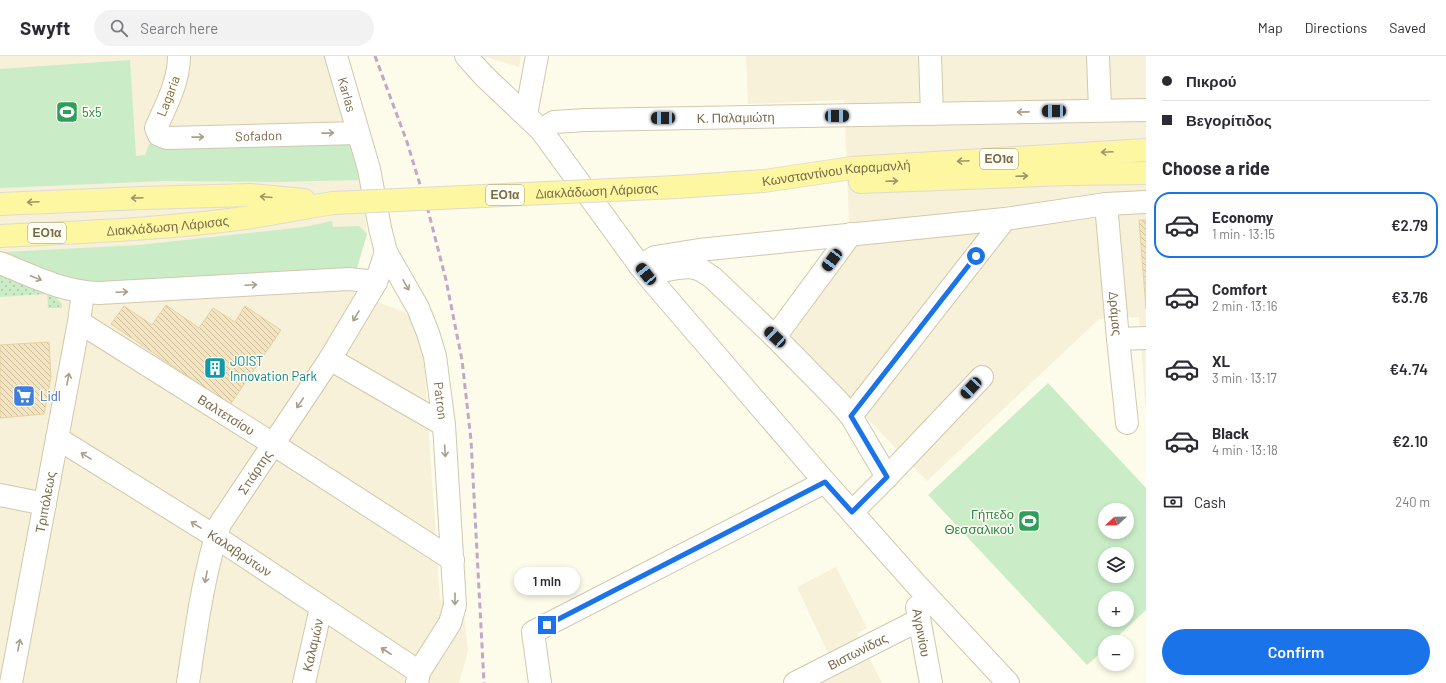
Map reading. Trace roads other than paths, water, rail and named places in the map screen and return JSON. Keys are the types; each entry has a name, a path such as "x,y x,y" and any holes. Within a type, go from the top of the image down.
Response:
{"main road":[{"name":"Κωνσταντίνου Καραμανλή","path":"764,181 852,168 1146,150"},
{"name":"Κωνσταντίνου Καραμανλή","path":"764,181 853,182 1068,174 1146,173"},
{"name":"Διακλάδωση Λάρισας","path":"0,236 146,228 251,217 333,203 676,187 764,181"},
{"name":"Διακλάδωση Λάρισας","path":"0,204 250,195 333,203"}],"street":[{"name":"Lagaria","path":"159,135 156,128 176,80 179,66 179,56"},
{"name":"Karlas","path":"336,56 358,133"},
{"path":"466,56 484,76 534,122 646,274 825,482 914,582 1008,683"},
{"path":"534,122 538,56"},
{"path":"930,56 932,114"},
{"path":"1098,56 1100,110"},
{"name":"Κ. Παλαμιώτη","path":"534,122 1146,110"},
{"name":"Sofadon","path":"159,135 167,138 358,133"},
{"name":"Patron","path":"358,133 369,169 386,252 418,308 435,356 444,425 456,598 454,614 450,623 418,678"},
{"path":"646,274 656,257 672,254 1005,219 1106,204 1146,202"},
{"name":"Δράμας","path":"1106,204 1127,423"},
{"path":"851,416 1005,219"},
{"path":"775,337 851,234"},
{"name":"Σπάρτης","path":"188,683 195,635 210,555 220,524 330,359 376,282 386,252"},
{"path":"0,263 57,286 83,292 99,293 349,279 376,282"},
{"path":"646,274 690,267 700,270 713,278 775,337 851,416 887,477"},
{"name":"Τριπόλεως","path":"12,683 79,322 83,292"},
{"name":"Βαλτετσίου","path":"79,322 273,444 453,560"},
{"path":"1118,339 1146,338"},
{"path":"330,359 444,425"},
{"path":"852,512 982,377"},
{"name":"Καλαβρύτων","path":"57,438 216,537 321,608 418,678"},
{"path":"540,683 533,632 825,482"},
{"path":"0,495 45,504"},
{"name":"Αγρινίου","path":"914,582 919,620 931,683"},
{"name":"Καλαμών","path":"304,683 321,608"},
{"name":"Βιστωνίδας","path":"795,683 919,620"}],"railway":[{"path":"375,56 407,142 429,214 446,280 462,360 471,440 484,683"}],"place":[{"name":"5x5","path":"67,112"},
{"name":"JOIST Innovation Park","path":"215,368"},
{"name":"Lidl","path":"24,396"},
{"name":"Γήπεδο Θεσσαλικού","path":"1029,521"}]}
